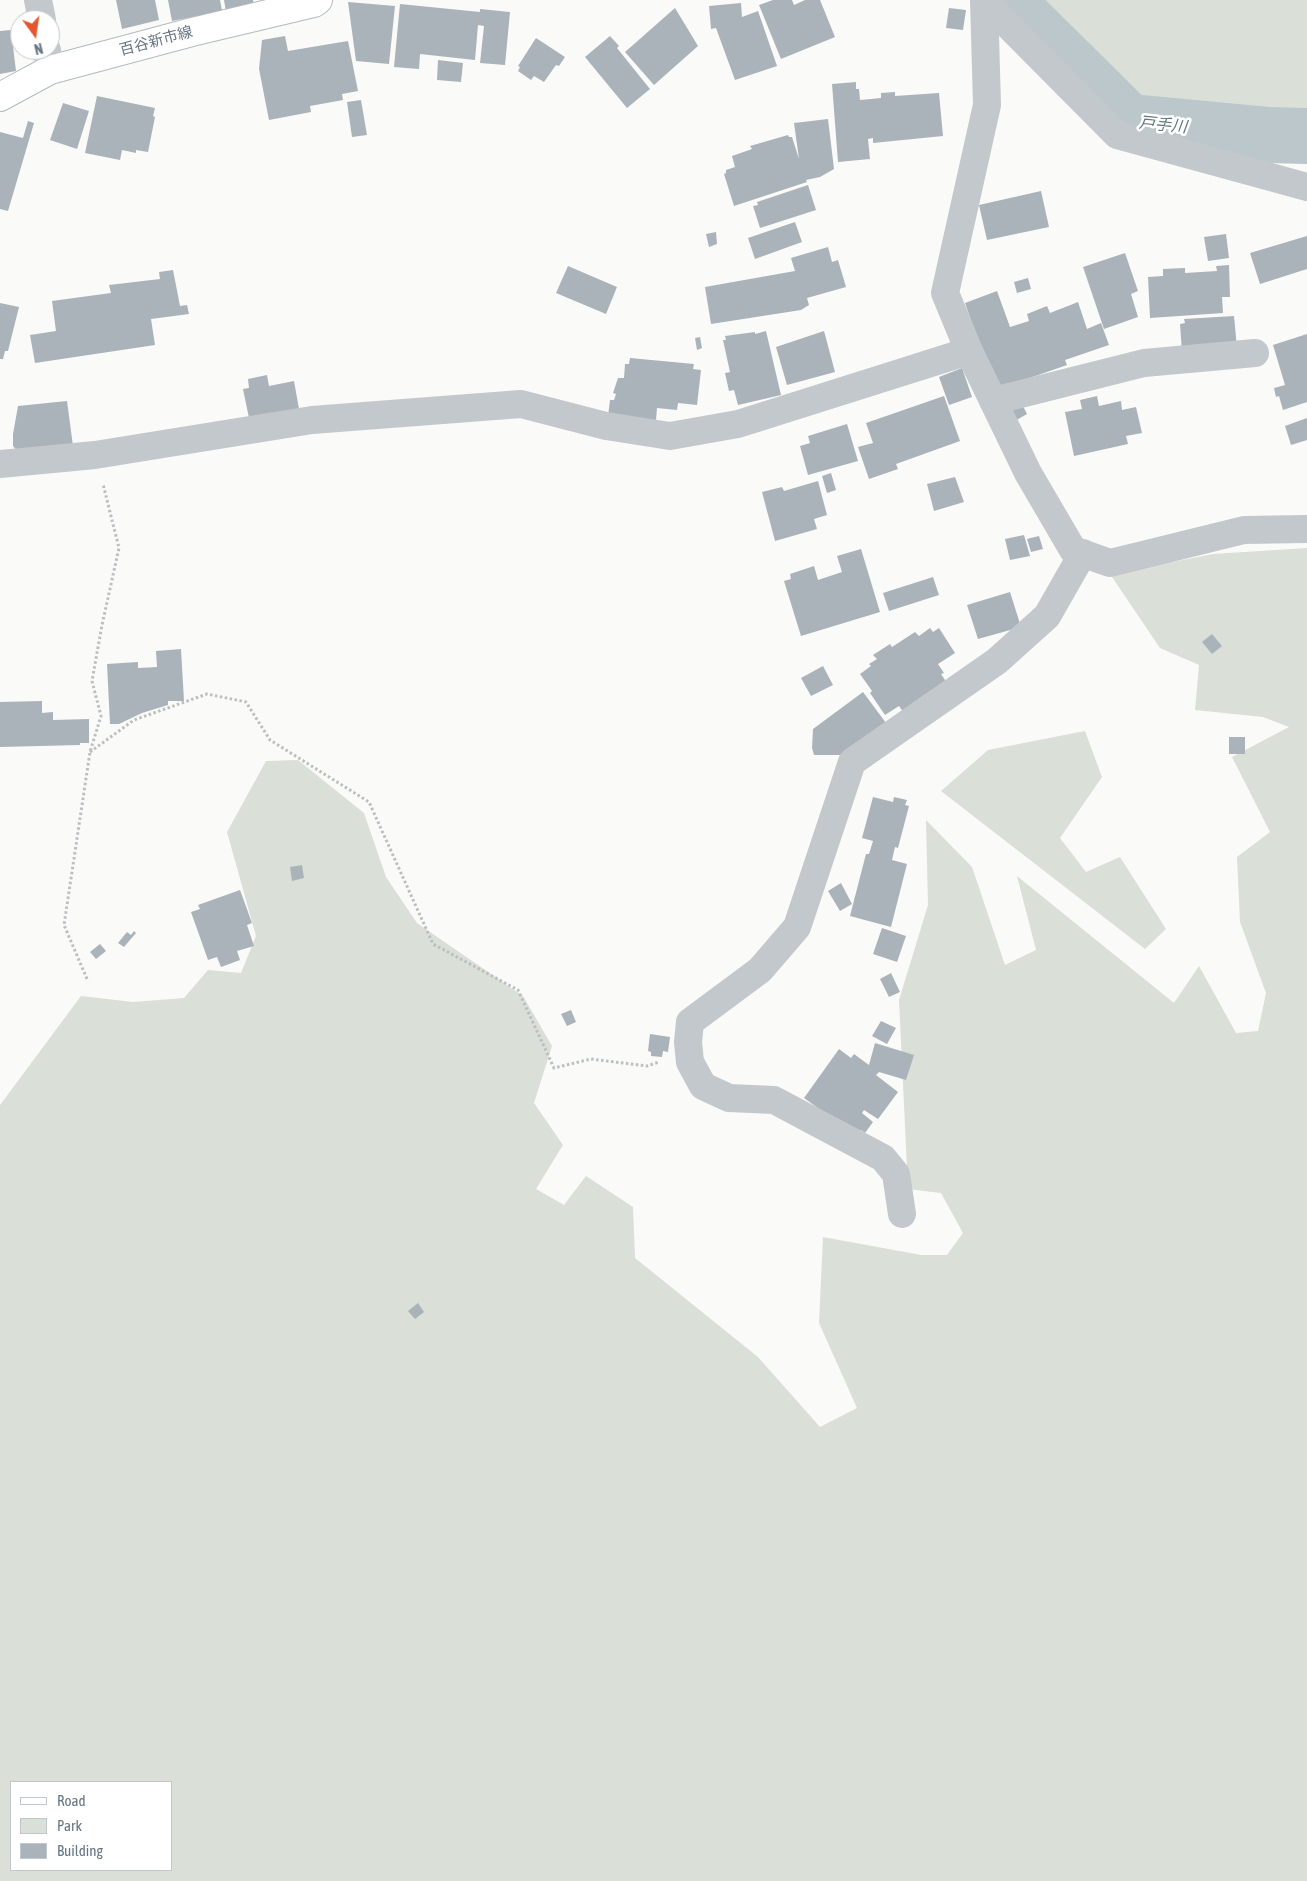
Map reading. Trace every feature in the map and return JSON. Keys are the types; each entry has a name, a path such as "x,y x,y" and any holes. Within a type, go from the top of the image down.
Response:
{"main road":[{"name":"百谷新市線","path":"60,58 192,32 318,0"},
{"name":"百谷新市線","path":"0,97 49,60"}],"street":[{"path":"984,0 1118,135 1307,187"},
{"path":"984,0 987,105 945,293 969,350 1028,472 1073,550 1110,562 1244,530 1307,529"},
{"path":"0,464 95,455 312,420 522,404 606,426 670,436 738,424 969,350"},
{"path":"993,401 1144,362 1255,353"},
{"path":"902,1214 896,1174 883,1158 774,1100 729,1098 702,1086 690,1062 688,1042 690,1022 760,970 797,927 852,762 998,662 1047,616 1083,553"}],"path":[{"path":"87,979 64,925 90,752 101,716 92,681 119,548 95,455"},
{"path":"90,752 134,720 207,694 246,702 270,740 369,802 433,944 518,990 554,1068 591,1059 647,1066 689,1053"}],"green space":[{"path":"1036,0 1307,0 1307,147 1134,106"},
{"path":"1307,548 1307,1881 0,1881 0,1105 81,996 133,1002 184,998 208,970 241,973 256,936 227,832 266,761 298,760 364,813 386,877 417,923 523,996 552,1046 534,1103 563,1145 536,1189 564,1205 586,1176 633,1207 635,1258 758,1357 820,1427 857,1408 819,1323 823,1237 921,1255 947,1255 963,1233 941,1193 908,1189 899,1000 928,905 926,820 972,867 1005,965 1036,950 1017,876 1174,1003 1199,966 1236,1033 1258,1031 1266,993 1240,922 1237,857 1270,832 1232,757 1289,727 1263,717 1195,710 1199,665 1160,648 1110,574 1213,554"},
{"path":"1085,731 1102,777 1060,838 1086,872 1120,857 1166,929 1145,949 941,791 988,750"}],"building":[{"path":"116,0 155,0 159,20 122,29"},
{"path":"168,0 220,0 222,11 172,21"},
{"path":"224,0 253,0 254,6 226,12"},
{"path":"773,0 792,0 794,5 805,0 820,0 835,37 781,59 759,5"},
{"path":"348,2 395,6 389,64 356,61"},
{"path":"741,3 742,17 758,11 777,66 735,80 716,28 711,29 709,6"},
{"path":"400,4 480,12 480,9 510,12 505,65 480,63 484,26 478,25 475,60 420,54 419,69 394,67"},
{"path":"675,8 698,46 654,85 625,52"},
{"path":"949,8 966,10 963,30 946,28"},
{"path":"10,30 10,60 15,60 16,71 0,74 0,31"},
{"path":"285,36 288,51 348,41 358,91 342,94 343,100 310,106 311,112 269,120 259,69 262,40"},
{"path":"610,36 619,46 617,48 650,89 627,108 585,57"},
{"path":"536,38 565,57 559,66 556,65 544,82 534,76 531,80 518,71 520,67 518,66"},
{"path":"438,60 463,63 461,82 437,80"},
{"path":"856,82 856,89 859,89 860,100 881,98 881,93 895,92 895,96 939,93 943,136 873,143 873,138 868,139 870,159 838,162 832,84"},
{"path":"97,96 155,108 148,152 136,150 136,153 122,150 120,160 85,153"},
{"path":"361,100 367,135 352,137 347,102"},
{"path":"63,103 89,111 77,149 50,140"},
{"path":"828,119 834,169 820,177 806,180 807,182 734,206 724,174 726,170 735,167 732,156 752,149 750,146 788,135 792,137 799,159 794,123"},
{"path":"28,121 34,123 8,211 0,209 0,132 23,138"},
{"path":"808,185 816,210 760,228 753,206 758,205 757,202"},
{"path":"1041,191 1049,227 987,240 979,205"},
{"path":"795,222 802,242 755,259 748,238"},
{"path":"716,232 717,244 709,247 706,234"},
{"path":"1226,234 1229,258 1208,261 1204,237"},
{"path":"1307,236 1307,269 1260,284 1250,253"},
{"path":"828,247 832,262 838,260 846,287 807,298 809,305 801,310 711,324 705,287 795,271 791,258"},
{"path":"1125,253 1138,291 1131,294 1138,317 1104,329 1083,267"},
{"path":"1229,265 1230,297 1222,297 1223,313 1150,318 1148,277 1163,276 1163,269 1185,268 1185,273 1217,271 1216,266"},
{"path":"568,266 617,287 606,314 556,293"},
{"path":"173,270 180,306 187,305 189,314 151,319 155,345 35,363 30,335 56,331 52,301 111,293 109,285 160,279 159,272"},
{"path":"1028,278 1031,289 1017,293 1014,282"},
{"path":"997,291 1010,327 1029,321 1027,314 1047,306 1050,313 1078,302 1087,329 1101,323 1109,345 1065,360 1067,365 995,390 965,303"},
{"path":"0,303 19,307 8,351 5,351 3,359 0,359"},
{"path":"1234,316 1237,348 1182,352 1180,324 1185,323 1184,319"},
{"path":"766,331 781,395 738,405 734,390 729,391 725,373 730,372 723,340 726,340 725,336 755,332 755,334"},
{"path":"824,331 835,372 787,385 776,347"},
{"path":"1307,334 1307,402 1283,410 1279,396 1276,397 1274,388 1285,385 1273,345"},
{"path":"700,337 702,348 697,350 695,338"},
{"path":"630,358 694,364 693,369 701,370 697,405 678,403 677,410 657,408 656,420 608,416 610,400 614,400 616,394 613,393 618,378 624,378 625,364 629,364"},
{"path":"962,368 972,397 949,405 939,377"},
{"path":"267,375 269,386 294,381 299,409 249,418 243,389 249,388 248,379"},
{"path":"944,396 960,441 896,464 898,469 869,479 858,447 873,443 866,423"},
{"path":"1097,396 1099,406 1121,401 1122,410 1136,407 1142,433 1126,436 1128,444 1074,456 1065,412 1082,409 1080,400"},
{"path":"67,401 73,446 18,452 13,446 13,434 18,406"},
{"path":"1021,402 1027,414 1013,422 1007,409"},
{"path":"1307,418 1307,440 1291,445 1285,426"},
{"path":"847,424 858,461 808,475 800,446 810,443 808,436"},
{"path":"831,473 836,490 827,493 822,476"},
{"path":"955,477 964,502 934,511 927,484"},
{"path":"818,481 827,515 814,519 817,529 775,541 762,492 782,487 784,491"},
{"path":"1024,535 1030,556 1010,560 1005,539"},
{"path":"1039,536 1043,549 1031,552 1027,539"},
{"path":"861,549 880,612 801,636 784,581 791,579 790,574 814,566 818,580 842,572 837,556"},
{"path":"933,577 939,595 889,611 883,593"},
{"path":"1010,592 1021,627 978,639 967,605"},
{"path":"930,628 933,632 939,628 955,653 938,664 944,673 941,674 947,683 904,713 899,706 885,715 860,674 871,666 869,664 877,659 873,655 890,644 892,647 915,632 919,636"},
{"path":"1212,634 1222,646 1212,654 1202,642"},
{"path":"181,649 184,701 168,701 168,705 142,713 119,724 110,724 107,664 138,662 138,668 157,667 156,651"},
{"path":"823,666 833,685 811,696 801,678"},
{"path":"863,692 886,723 844,755 814,755 812,748 813,729"},
{"path":"42,701 42,713 53,712 53,720 89,719 89,743 80,743 80,745 0,747 0,702"},
{"path":"1229,737 1245,737 1245,754 1229,754"},
{"path":"873,797 893,802 894,797 907,800 905,805 909,806 898,848 895,847 892,860 907,864 891,927 850,916 866,854 869,854 873,841 862,838"},
{"path":"302,865 304,878 292,881 290,867"},
{"path":"841,883 852,904 840,911 828,891"},
{"path":"240,890 252,923 247,925 254,946 237,951 240,960 221,967 217,957 208,960 191,912 200,909 198,905"},
{"path":"882,928 906,936 897,962 873,954"},
{"path":"134,931 136,933 124,947 118,943 127,932 131,935"},
{"path":"100,944 106,951 96,959 90,952"},
{"path":"891,973 900,992 889,997 880,979"},
{"path":"571,1010 576,1022 567,1026 561,1014"},
{"path":"881,1021 896,1028 887,1044 872,1036"},
{"path":"650,1034 670,1037 668,1052 663,1051 662,1057 651,1056 651,1052 648,1051"},
{"path":"875,1043 914,1055 906,1080 879,1072 876,1075 898,1092 878,1119 864,1110 862,1113 873,1122 865,1133 861,1130 857,1136 804,1098 839,1049 851,1058 854,1054 869,1065"},
{"path":"418,1303 424,1312 415,1319 408,1311"}],"waterway":[{"name":"戸手川","path":"1011,0 1023,17 1129,122 1267,135 1307,136"}]}
